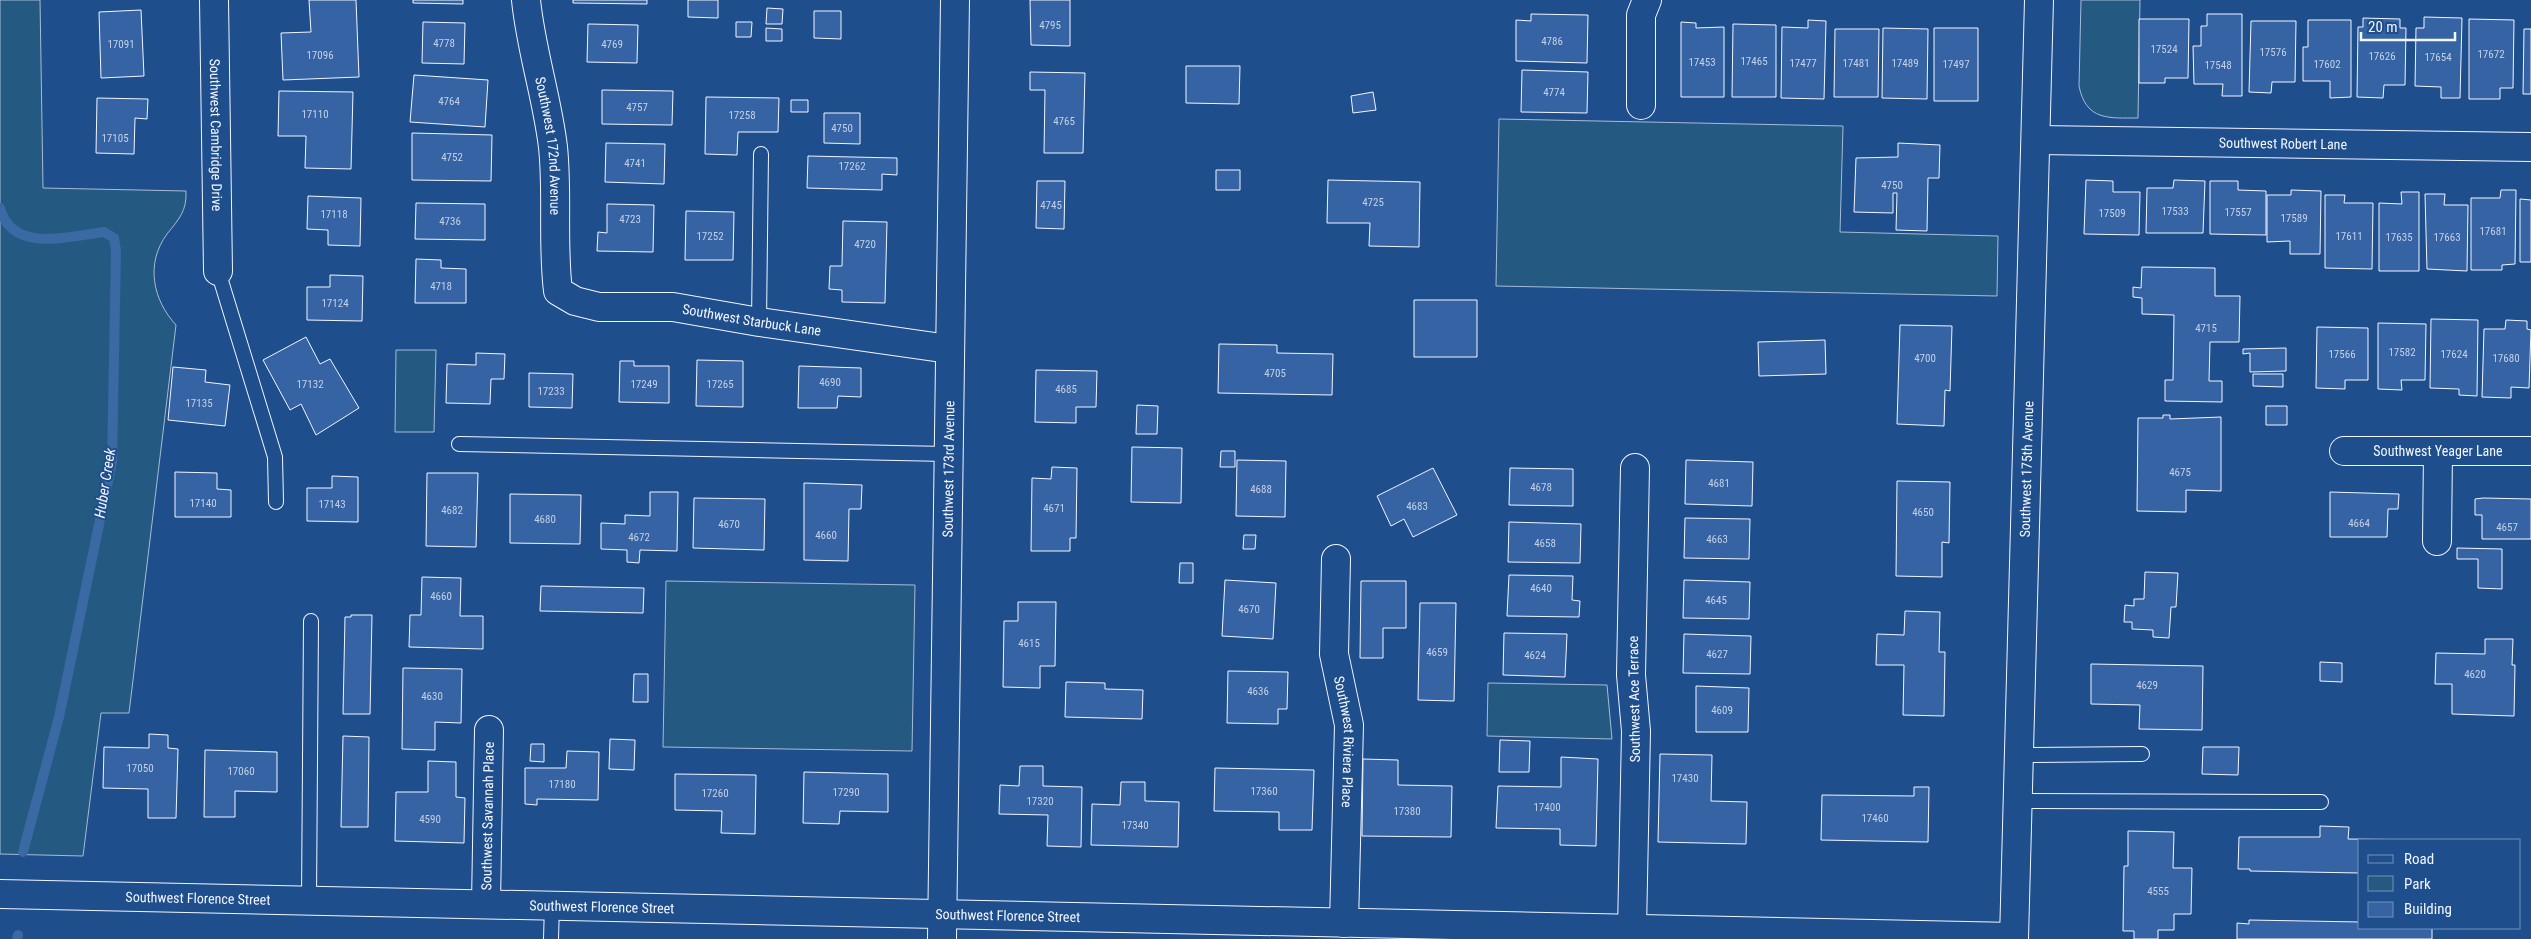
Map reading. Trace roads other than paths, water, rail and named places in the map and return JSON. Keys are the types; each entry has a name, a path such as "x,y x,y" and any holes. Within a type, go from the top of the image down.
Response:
{"street":[{"name":"Southwest Cambridge Drive","path":"214,0 218,271"},
{"name":"Southwest 172nd Avenue","path":"526,0 530,33 553,144 555,174 554,258 558,291"},
{"name":"Southwest 173rd Avenue","path":"942,926 955,0"},
{"path":"1641,105 1641,15 1647,0"},
{"name":"Southwest 175th Avenue","path":"2014,938 2037,140 2039,0"},
{"name":"Southwest Robert Lane","path":"2037,140 2531,147"},
{"name":"Southwest Starbuck Lane","path":"558,291 575,301 599,307 673,306 759,322 949,348"},
{"path":"2436,541 2438,450"},
{"name":"Southwest Yeager Lane","path":"2344,451 2531,451"},
{"name":"Southwest Ace Terrace","path":"1632,930 1636,731 1631,675 1635,468"},
{"name":"Southwest Riviera Place","path":"1336,559 1334,654 1349,725 1344,924"},
{"name":"Southwest Savannah Place","path":"486,904 488,730"},
{"name":"Southwest Florence Street","path":"0,894 552,906 942,926 1344,924 2014,938"}],"lane":[{"path":"759,322 761,154"},
{"path":"218,271 275,457 276,502"},
{"path":"459,444 948,454"},
{"path":"309,901 311,621"},
{"path":"2019,755 2142,754"},
{"path":"2018,801 2321,802"},
{"path":"552,906 552,939"}],"waterway":[{"name":"Huber Creek","path":"0,208 6,222 16,232 29,237 43,239 59,238 104,232 114,238 116,251 112,462 59,717 23,852"},
{"name":"Huber Creek","path":"17,939 18,935"}]}
